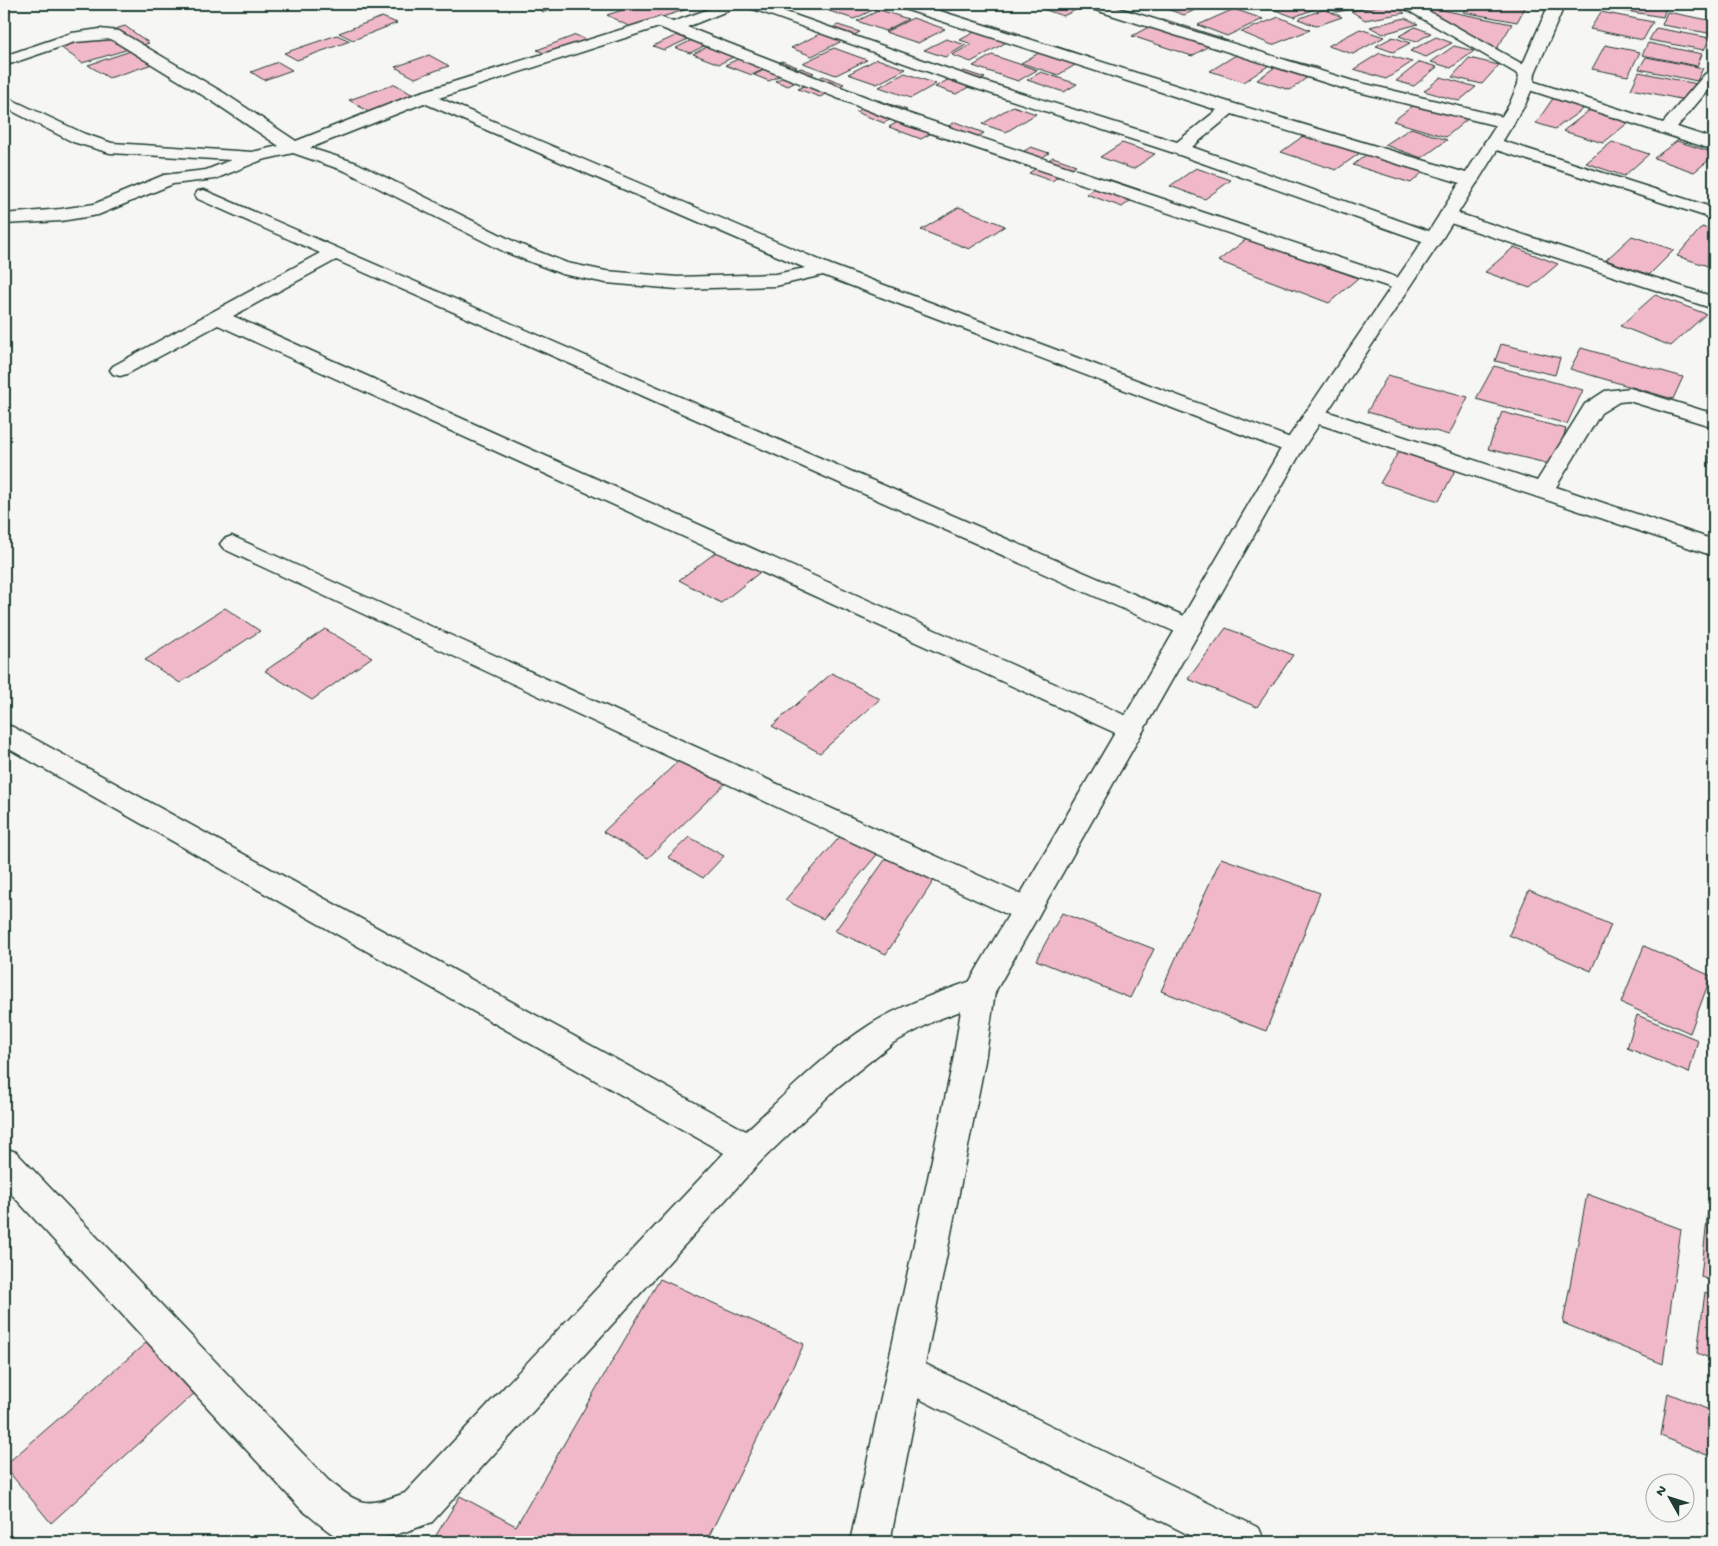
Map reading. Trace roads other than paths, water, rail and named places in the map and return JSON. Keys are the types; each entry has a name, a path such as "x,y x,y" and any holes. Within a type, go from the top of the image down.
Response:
{"street":[{"path":"674,27 736,4"},
{"path":"749,4 977,84 1180,149 1433,239"},
{"path":"903,4 1229,108 1470,180"},
{"path":"1091,4 1499,133 1714,214"},
{"path":"1405,4 1526,78 1666,130 1714,145"},
{"path":"870,1542 969,1061 980,991 1293,447 1433,239 1499,133 1526,78 1557,4"},
{"path":"4,219 61,215 98,209 170,178 209,174 257,156 294,148 424,97 660,22 901,118 1402,285"},
{"path":"4,61 83,35 98,32 114,34 218,97 294,148 351,167 512,248 562,268 606,278 677,283 776,280 824,269"},
{"path":"1666,130 1712,78 1709,69 1714,60"},
{"path":"424,97 824,269 1293,447"},
{"path":"4,101 79,138 110,148 257,156"},
{"path":"1180,149 1229,108"},
{"path":"204,195 333,254 1189,628"},
{"path":"1448,216 1714,303"},
{"path":"120,370 333,254"},
{"path":"218,317 1131,729"},
{"path":"1542,491 1594,409 1613,396 1630,394 1714,421"},
{"path":"1315,415 1714,548"},
{"path":"232,544 1026,910"},
{"path":"4,734 749,1150"},
{"path":"4,1163 314,1494 349,1520 380,1522 418,1508 749,1150 828,1076 882,1034 925,1011 980,991"},
{"path":"905,1372 1245,1542"}]}
